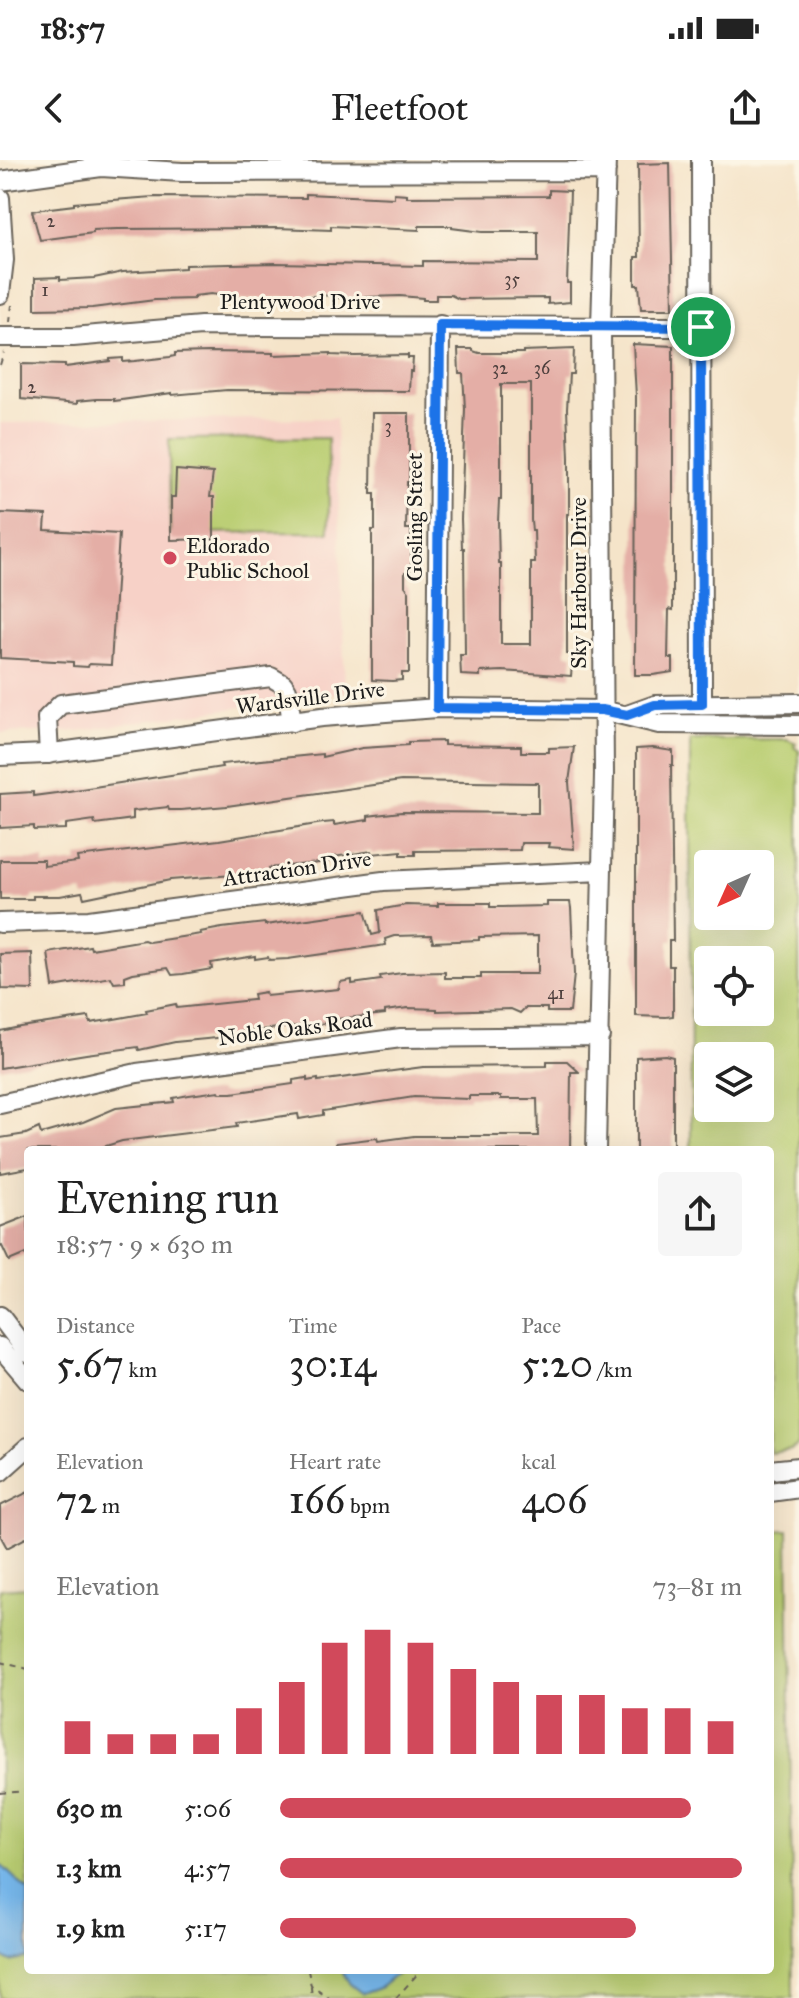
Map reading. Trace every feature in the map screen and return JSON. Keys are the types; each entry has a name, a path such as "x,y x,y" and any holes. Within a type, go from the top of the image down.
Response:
{"street":[{"path":"701,160 702,704"},
{"path":"0,181 101,167 182,172 606,165"},
{"name":"Sky Harbour Drive","path":"596,1146 602,710 601,326 606,165"},
{"path":"0,198 4,260 0,294"},
{"name":"Gosling Street","path":"437,708 440,325"},
{"name":"Plentywood Drive","path":"2,343 201,326 701,327"},
{"path":"49,754 47,718 61,704 164,690 271,677 287,690 292,722"},
{"name":"Wardsville Drive","path":"627,715 655,705 799,703"},
{"name":"Wardsville Drive","path":"0,756 49,754 292,722 437,708 602,710 659,724 799,725"},
{"name":"Attraction Drive","path":"0,923 89,920 383,881 601,871"},
{"name":"Noble Oaks Road","path":"0,1104 137,1073 401,1038 600,1036"},
{"path":"0,1316 24,1348"},
{"path":"0,1347 24,1375"},
{"path":"0,1472 24,1451"},
{"path":"774,1470 799,1467"},
{"path":"774,1491 799,1488"}],"path":[{"path":"0,365 2,343"},
{"path":"0,1662 24,1668"},
{"path":"0,1793 24,1791"},
{"path":"309,1974 312,1998"},
{"path":"396,1998 417,1974"},
{"path":"311,1986 329,1998"}],"shaded area":[{"name":"Eldorado Public School","path":"336,418 345,692 77,731 0,733 0,423"}],"green space":[{"path":"328,438 329,532 170,533 169,439"},
{"path":"787,739 796,743 794,747 799,751 799,1445 791,1450 774,1452 774,1146 691,1146 690,740"},
{"path":"788,1530 793,1998 0,1998 0,1589 24,1587 24,1974 774,1974 774,1531"}],"water":[{"path":"0,1864 24,1887 24,1959 11,1962 0,1956"},
{"path":"344,1974 397,1974 381,1987 363,1994"}],"building":[{"path":"670,163 673,309 641,309 639,285 635,285 635,257 639,257 638,164"},
{"path":"549,190 570,191 567,283 570,283 570,302 548,304 548,298 459,299 451,295 436,295 436,300 423,300 400,296 335,298 335,295 247,299 211,294 194,296 194,299 155,300 92,308 35,309 35,278 94,278 123,272 185,268 185,265 423,266 423,261 538,262 538,232 482,232 452,226 419,226 419,230 331,226 331,230 117,229 93,230 93,233 40,240 32,211 74,203 153,197 306,198 306,194 394,198 394,193 407,194 407,197 549,196"},
{"path":"633,344 673,346 673,610 669,609 668,658 673,658 673,672 653,675 635,675 636,396"},
{"path":"458,349 473,349 479,353 523,353 574,349 567,409 567,654 573,654 571,676 503,671 480,672 480,676 461,675 460,655 465,655 461,519 465,409 463,373 459,373","holes":["501,384 531,384 531,520 535,563 531,563 531,644 501,644 498,521 501,500"]},
{"path":"175,353 408,355 408,358 413,358 409,391 227,390 114,401 97,399 77,401 77,404 21,399 21,364 65,367 110,359 123,358 123,362 170,357"},
{"path":"372,413 409,413 406,529 411,529 411,572 405,572 405,586 409,591 409,673 402,673 402,680 392,681 372,680 372,530 375,530 375,494 371,494"},
{"path":"176,470 213,473 210,497 214,497 214,539 171,540 171,497 175,497"},
{"path":"0,513 46,515 45,530 119,534 111,665 89,664 88,667 73,666 73,662 0,658"},
{"path":"444,741 444,745 521,746 521,752 549,752 549,748 574,747 569,782 574,849 548,847 549,843 521,843 520,850 415,851 415,855 401,855 401,851 372,854 371,851 327,858 328,862 269,868 270,872 170,880 84,898 82,892 33,896 33,899 0,899 0,860 44,860 44,866 78,862 77,857 219,840 323,823 334,822 334,825 401,812 538,813 538,783 401,781 227,806 133,811 133,819 66,824 66,829 34,830 34,826 0,828 0,794 33,792 33,796 222,767 221,764 322,754 322,757 362,748"},
{"path":"636,749 673,751 673,941 669,941 669,966 673,966 673,1016 666,1017 636,1016"},
{"path":"547,902 570,902 574,974 570,1012 547,1012 547,1008 525,1008 520,1013 511,1009 437,1011 408,1008 385,1011 385,1014 328,1020 328,1023 240,1032 241,1035 0,1068 0,1031 20,1027 89,1017 90,1023 147,1013 146,1010 176,1004 177,1008 254,1000 253,994 265,992 266,996 339,989 340,982 352,980 352,984 381,980 380,976 402,973 445,972 445,978 481,978 481,974 537,974 538,971 538,936 433,942 431,935 394,936 385,939 386,945 288,959 255,959 255,956 211,963 212,969 183,974 172,975 168,968 133,973 125,976 125,982 114,983 111,977 53,987 48,953 365,911 372,935 380,933 378,910 406,905 438,906 438,903 490,903 490,907 502,907 547,906"},
{"path":"32,953 33,990 2,989 0,954"},
{"path":"636,1057 673,1057 673,1146 636,1146"},
{"path":"547,1061 567,1061 579,1072 571,1072 570,1146 336,1146 336,1143 414,1136 538,1136 537,1099 501,1099 501,1096 469,1096 469,1099 414,1097 323,1111 323,1115 299,1119 298,1114 236,1123 237,1127 122,1141 106,1146 24,1146 24,1169 0,1173 0,1138 26,1134 39,1128 41,1134 83,1122 116,1108 174,1102 173,1098 189,1095 219,1091 232,1093 293,1084 293,1080 307,1078 307,1081 318,1081 423,1067 547,1066"},
{"path":"24,1218 24,1255 9,1261 0,1247 0,1227"},
{"path":"24,1494 24,1539 7,1548 0,1535 0,1506"}],"place":[{"name":"Eldorado Public School","path":"170,558"}],"route":[{"path":"440,325 701,327 702,704 655,705 627,715 602,710 437,708 440,325"}]}
